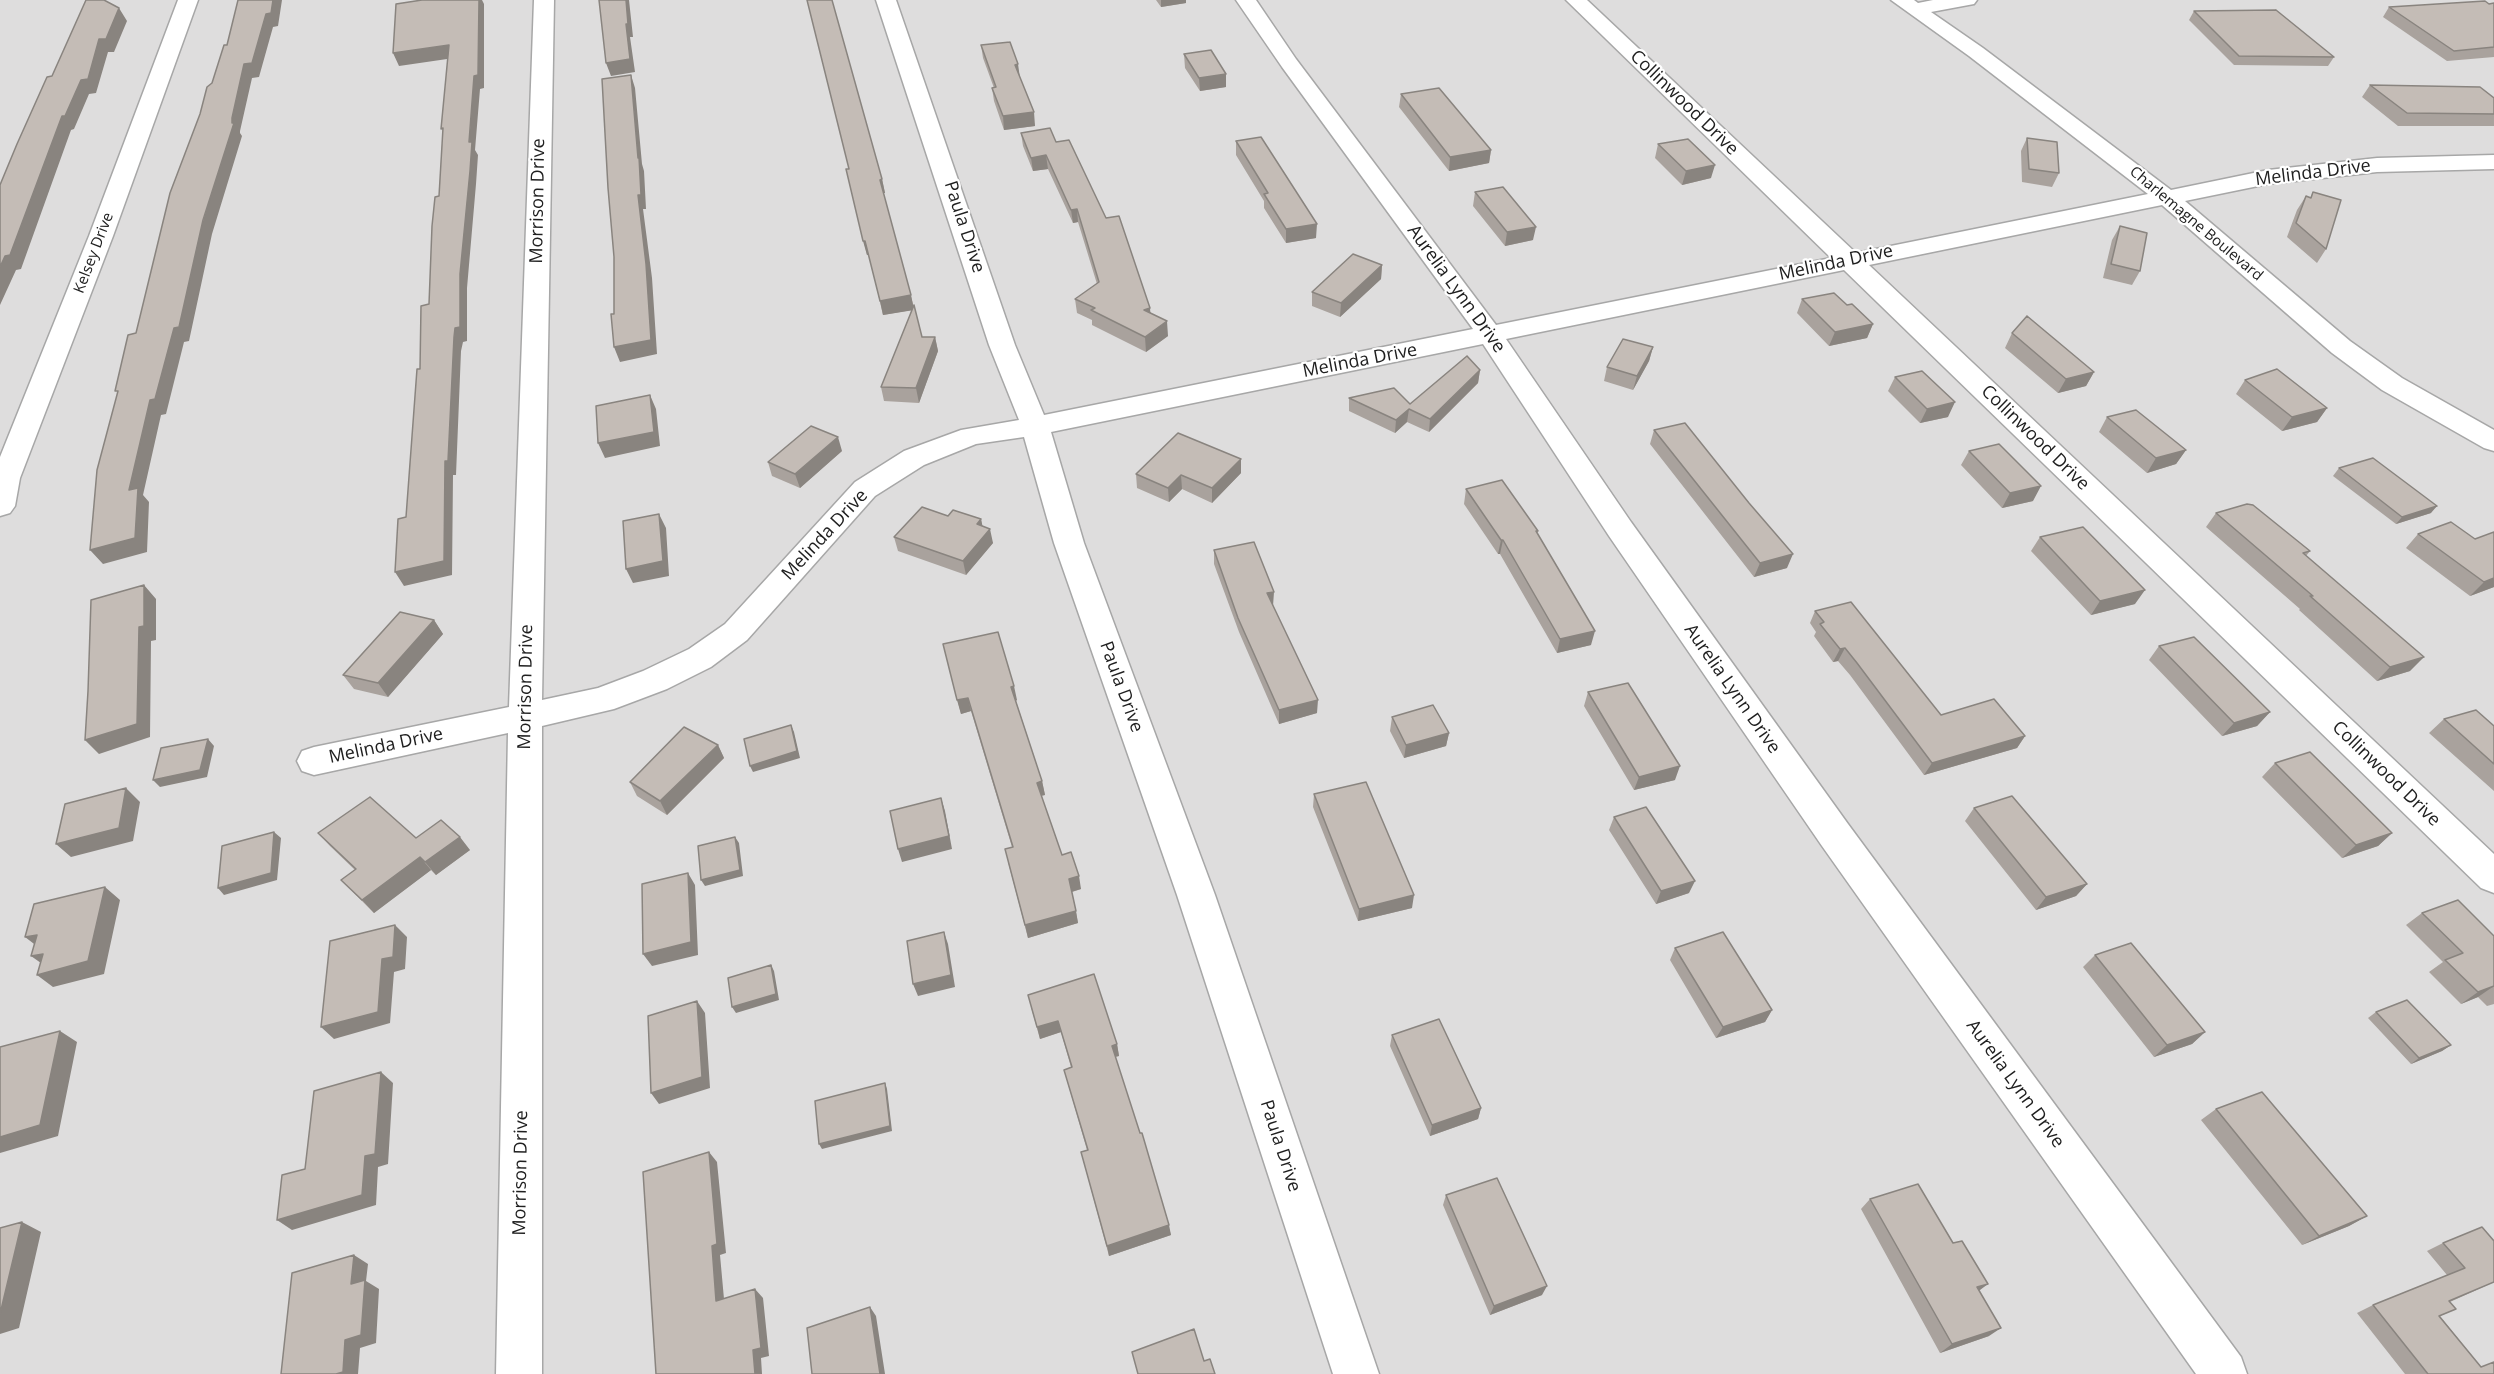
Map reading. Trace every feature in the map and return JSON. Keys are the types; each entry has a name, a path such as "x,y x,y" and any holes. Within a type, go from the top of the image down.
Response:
{"street":[{"name":"Kelsey Drive","path":"0,506 6,478 188,0"},
{"name":"Morrison Drive","path":"519,1374 525,718 543,0"},
{"name":"Paula Drive","path":"886,0 1002,345 1035,426 1069,543 1196,895 1356,1374"},
{"name":"Aurelia Lynn Drive","path":"1246,0 1490,334 1620,529 1828,825 2224,1374"},
{"name":"Collinwood Drive","path":"1576,0 2494,877"},
{"path":"1908,5 1967,0"},
{"name":"Charlemagne Boulevard","path":"1908,5 1984,58 2166,197 2341,347 2392,384 2494,442"},
{"name":"Melinda Drive","path":"314,761 602,700 655,680 700,658 736,632 865,489 914,458 971,436 1035,426 2268,177 2377,165 2494,162"}],"shaded area":[{"path":"0,0 2494,0 2494,1374 0,1374"}],"building":[{"path":"86,0 104,0 119,8 106,39 99,39 88,79 81,80 65,116 62,116 10,255 5,256 0,267 0,185 47,77 52,76"},
{"path":"238,0 273,0 271,13 266,14 252,63 244,64 232,118 232,123 234,123 203,220 179,327 174,328 155,399 150,400 129,490 138,488 135,538 90,550 97,470 118,391 115,391 128,335 136,333 170,193 200,114 207,87 212,83 224,45 227,45"},
{"path":"422,0 479,0 478,75 474,76 469,142 472,142 470,171 460,274 460,327 455,328 448,461 445,461 444,561 395,572 398,519 406,517 417,369 420,369 421,306 429,304 432,226 435,197 439,196 443,128 441,129 449,45 393,53 396,4"},
{"path":"599,0 626,0 630,59 606,63"},
{"path":"807,0 832,0 882,179 880,180 911,295 880,301 865,241 863,241 846,169 849,169"},
{"path":"2485,1 2489,4 2494,3 2494,47 2454,51 2389,7"},
{"path":"2276,10 2334,57 2239,56 2194,11"},
{"path":"1010,42 1018,64 1015,65 1034,112 1003,116 992,88 996,87 981,45"},
{"path":"1211,50 1226,74 1199,78 1184,54"},
{"path":"631,75 639,157 641,195 638,195 646,264 651,340 614,347 611,314 614,314 614,257 602,79"},
{"path":"2370,85 2480,87 2494,98 2494,114 2407,113"},
{"path":"1439,88 1491,150 1450,157 1401,94"},
{"path":"1050,128 1056,142 1069,140 1106,218 1119,216 1150,308 1144,310 1167,321 1145,337 1091,310 1095,308 1075,299 1099,282 1077,209 1071,210 1046,155 1031,158 1021,133"},
{"path":"1261,137 1317,224 1286,229 1264,194 1268,193 1236,141"},
{"path":"2027,138 2057,142 2059,173 2029,169"},
{"path":"1688,139 1715,165 1686,171 1658,144"},
{"path":"1503,187 1536,227 1507,232 1475,192"},
{"path":"2313,192 2341,200 2326,249 2296,223 2306,196 2311,198"},
{"path":"2120,226 2147,233 2140,271 2111,264"},
{"path":"1353,254 1382,265 1341,303 1312,292"},
{"path":"1834,293 1847,305 1852,304 1873,324 1835,332 1802,299"},
{"path":"914,305 922,337 935,337 916,388 881,387"},
{"path":"2027,316 2094,372 2066,379 2012,333"},
{"path":"1623,339 1653,347 1637,376 1607,367"},
{"path":"1467,356 1480,370 1430,419 1409,409 1396,420 1349,398 1394,388 1410,404"},
{"path":"2277,369 2327,408 2292,417 2245,380"},
{"path":"1922,371 1955,402 1927,409 1895,377"},
{"path":"650,395 654,432 598,443 596,406"},
{"path":"2136,410 2186,450 2156,458 2107,417"},
{"path":"1685,423 1793,554 1760,563 1654,430"},
{"path":"811,426 838,437 795,474 768,462"},
{"path":"1178,433 1241,459 1212,488 1181,475 1168,488 1136,474"},
{"path":"1999,444 2041,486 2010,493 1969,451"},
{"path":"2373,458 2437,506 2402,517 2339,468"},
{"path":"1502,480 1538,531 1536,531 1595,631 1560,639 1503,540 1466,489"},
{"path":"2247,504 2253,505 2310,551 2303,553 2424,657 2390,667 2310,596 2313,596 2216,513"},
{"path":"922,507 948,516 953,510 981,519 977,524 990,529 963,561 894,537"},
{"path":"659,514 663,561 626,569 623,521"},
{"path":"2451,522 2475,539 2494,532 2494,578 2484,582 2418,534"},
{"path":"2083,527 2145,590 2100,601 2040,537"},
{"path":"1254,542 1274,592 1267,593 1318,700 1279,710 1238,618 1214,550"},
{"path":"144,585 144,626 139,627 137,724 85,740 91,600"},
{"path":"1851,602 1941,715 1994,699 2025,736 1932,763 1845,648 1840,649 1820,624 1824,622 1815,611"},
{"path":"400,612 434,620 378,683 343,675"},
{"path":"998,632 1014,686 1011,687 1042,781 1037,783 1062,855 1071,852 1079,876 1069,879 1076,911 1025,925 1005,849 1013,847 968,698 957,700 943,644"},
{"path":"2194,637 2270,712 2234,723 2159,646"},
{"path":"1628,683 1680,766 1639,777 1588,692"},
{"path":"1433,705 1449,733 1406,745 1392,717"},
{"path":"2476,710 2494,726 2494,764 2444,719"},
{"path":"791,725 797,751 750,766 744,739"},
{"path":"684,727 718,745 660,801 630,782"},
{"path":"208,739 200,770 153,780 161,748"},
{"path":"2310,752 2392,833 2356,845 2275,763"},
{"path":"1366,782 1414,895 1359,909 1314,794"},
{"path":"126,788 119,828 56,844 65,804"},
{"path":"2012,796 2087,884 2046,897 1974,808"},
{"path":"370,797 416,838 441,820 460,837 425,862 420,857 362,900 341,880 356,869 318,833"},
{"path":"941,798 949,836 898,849 890,811"},
{"path":"1646,807 1695,881 1661,891 1614,817"},
{"path":"274,832 271,873 218,888 222,846"},
{"path":"735,837 740,870 701,880 698,846"},
{"path":"688,873 691,942 643,954 642,884"},
{"path":"105,887 88,961 37,975 43,954 31,956 37,935 25,937 34,904"},
{"path":"2458,900 2494,936 2494,986 2478,992 2445,960 2463,953 2422,913"},
{"path":"395,925 393,957 382,959 378,1012 321,1027 330,941"},
{"path":"944,932 951,975 913,984 907,941"},
{"path":"1723,932 1772,1010 1723,1027 1675,948"},
{"path":"2131,943 2205,1032 2167,1045 2095,955"},
{"path":"771,965 776,994 732,1007 728,978"},
{"path":"1094,974 1117,1044 1112,1046 1140,1133 1142,1133 1169,1225 1107,1246 1081,1152 1088,1150 1064,1070 1072,1067 1058,1021 1037,1027 1028,995"},
{"path":"2407,1000 2451,1045 2419,1058 2376,1012"},
{"path":"697,1001 702,1077 651,1093 648,1016"},
{"path":"1439,1019 1481,1108 1432,1125 1392,1035"},
{"path":"60,1031 40,1125 0,1137 0,1047"},
{"path":"381,1072 375,1154 365,1156 362,1195 277,1220 282,1175 305,1169 314,1091"},
{"path":"885,1083 890,1126 819,1144 815,1101"},
{"path":"2262,1092 2367,1216 2319,1236 2216,1109"},
{"path":"709,1152 717,1244 712,1246 716,1301 755,1289 761,1348 753,1350 755,1374 656,1374 643,1172"},
{"path":"1497,1178 1547,1286 1494,1306 1446,1195"},
{"path":"1918,1184 1953,1243 1962,1241 1988,1284 1977,1287 2001,1328 1952,1344 1870,1199"},
{"path":"22,1222 0,1314 0,1228"},
{"path":"2482,1227 2494,1241 2494,1282 2449,1301 2456,1309 2439,1316 2481,1367 2494,1362 2494,1374 2428,1374 2373,1305 2465,1268 2443,1243"},
{"path":"354,1255 351,1284 365,1280 361,1335 345,1340 343,1372 281,1374 292,1273"},
{"path":"870,1307 880,1374 812,1374 807,1328"},
{"path":"1194,1329 1204,1361 1210,1359 1215,1374 1138,1374 1132,1352"}]}
